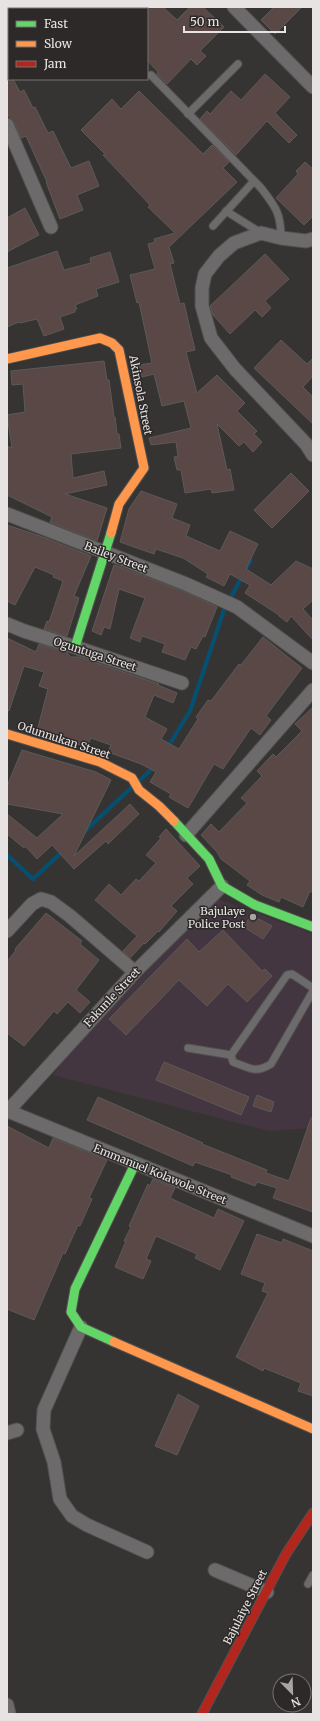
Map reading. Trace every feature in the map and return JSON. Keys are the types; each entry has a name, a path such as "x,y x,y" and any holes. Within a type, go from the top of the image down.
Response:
{"street":[{"path":"234,7 313,87"},
{"path":"7,125 51,227"},
{"path":"313,240 306,241 281,238 261,233 234,243 219,256 205,274 202,288 202,306 211,338 235,368 306,444 313,455"},
{"name":"Akinsola Street","path":"7,359 100,338 110,340 118,347 121,354 144,468 119,504 106,553"},
{"name":"Bailey Street","path":"7,514 186,584 231,604 313,663"},
{"path":"75,647 106,553"},
{"name":"Oguntuga Street","path":"7,624 24,631 182,683"},
{"path":"186,835 313,690"},
{"name":"Odunnukan Street","path":"7,734 100,762 132,778 139,790 159,806 209,859 222,886"},
{"path":"222,886 255,905 313,927"},
{"name":"Fakunle Street","path":"7,1111 135,972 222,886"},
{"path":"7,931 32,904 41,899 51,902 70,916 135,972"},
{"name":"Emmanuel Kolawole Street","path":"7,1111 313,1236"},
{"path":"135,1164 75,1289 71,1312 81,1327 313,1429"},
{"path":"81,1327 44,1410 43,1428 54,1462 60,1499 72,1516 86,1525 147,1552"},
{"name":"Bajulaiye Street","path":"202,1714 286,1554 312,1517"},
{"path":"215,1570 267,1592"},
{"path":"209,1700 215,1714"},
{"path":"7,1705 9,1714"}],"lane":[{"path":"188,114 238,64"},
{"path":"150,75 254,181 275,206 281,222 281,238"},
{"path":"213,226 254,181"},
{"path":"226,211 261,233"},
{"path":"231,1055 287,975 292,974 313,988"},
{"path":"231,1055 233,1062 256,1070 263,1069 271,1064 313,991"},
{"path":"188,1048 231,1055"},
{"path":"308,1584 313,1575"}],"shaded area":[{"path":"218,899 313,934 313,1128 269,1131 53,1075 75,1044"}],"building":[{"path":"163,7 177,20 190,7 203,7 224,27 200,51 206,56 197,65 191,59 167,84 157,74 158,72 148,61 147,8"},
{"path":"274,7 302,7 275,34 261,20"},
{"path":"7,66 8,80 14,80 20,92 24,90 33,108 35,107 48,133 53,131 71,168 89,161 99,186 77,195 83,210 60,219 47,182 26,136 21,138 14,122 7,114"},
{"path":"265,74 290,97 275,113 297,135 289,143 267,121 236,155 200,119 207,111 210,114 231,91 241,100"},
{"path":"139,91 203,154 212,145 229,162 223,168 237,182 169,247 174,263 170,264 180,304 184,303 195,350 186,352 197,393 217,375 245,403 237,411 257,431 254,434 262,442 253,452 244,442 239,446 217,424 227,470 230,469 234,490 212,493 211,489 185,493 181,470 177,470 174,457 178,456 176,442 151,445 149,438 191,428 184,401 162,406 154,374 142,377 139,365 152,363 139,302 137,303 130,275 155,269 148,244 155,242 154,239 175,233 148,207 150,205 103,155 105,154 81,130 112,99 121,109"},
{"path":"305,162 313,169 313,216 304,225 276,198 298,174 296,171"},
{"path":"25,208 39,235 7,252 7,218"},
{"path":"57,251 64,270 91,263 90,258 110,252 119,282 96,289 98,296 75,305 77,309 75,312 60,317 64,329 44,336 37,319 19,322 7,327 7,268"},
{"path":"265,254 289,279 265,301 271,308 262,317 255,310 230,334 213,315 210,306"},
{"path":"281,340 307,364 313,358 313,376 303,387 313,397 313,424 254,368"},
{"path":"104,361 107,380 109,380 117,434 119,434 121,448 71,454 73,478 104,471 107,485 65,494 107,508 97,541 50,522 52,517 7,495 7,446 12,448 7,415 25,412 23,384 12,385 11,371"},
{"path":"291,473 309,491 272,528 254,510"},
{"path":"141,491 177,504 172,518 190,525 186,536 220,551 230,531 258,544 246,569 271,585 296,561 313,569 313,600 303,609 313,620 313,640 291,616 287,622 279,615 245,593 250,585 230,574 224,586 206,577 208,574 183,558 156,549 154,554 120,542 129,509"},
{"path":"7,525 91,556 74,596 79,598 67,636 44,629 47,621 49,622 63,581 53,577 54,575 35,567 15,605 7,601"},
{"path":"114,565 183,591 217,607 205,637 203,636 196,649 191,647 185,660 162,652 165,644 142,636 140,642 130,638 145,598 119,589 110,629 104,627 101,635 92,631"},
{"path":"263,637 302,668 266,716 271,720 260,735 251,728 223,769 214,764 188,808 169,797 171,794 150,782 156,772 141,764 108,752 111,745 91,738 87,747 37,731 48,689 39,686 44,672 24,666 9,711 7,710 7,638 36,652 39,644 66,652 71,657 79,657 159,684 158,685 177,693 173,703 154,695 145,717 167,729 161,739 179,749 198,719 196,717 208,700 211,701 239,664 241,665"},
{"path":"313,707 313,893 310,891 303,907 281,897 279,902 262,895 247,885 250,881 221,859 217,852 201,835 211,824 219,832 247,803 241,798 262,776 257,771 273,754 276,757 302,731 295,724"},
{"path":"22,750 96,772 111,780 74,856 130,804 139,814 108,844 106,841 74,869 52,845 37,859 25,846 24,848 7,834 7,814 37,838 63,814 7,804 7,786"},
{"path":"166,829 200,866 187,878 193,884 171,906 177,911 159,932 158,931 145,944 144,943 130,958 123,951 137,936 95,900 109,884 121,895 136,879 139,881 156,863 146,855 161,838 159,837"},
{"path":"46,913 82,941 80,944 99,960 76,990 90,1002 80,1013 68,1002 57,1014 54,1011 24,1046 7,1033 7,962 16,950 15,949"},
{"path":"251,915 272,926 263,939 244,927"},
{"path":"223,930 262,971 265,969 272,976 247,1002 228,984 207,1006 179,980 126,1035 109,1019 187,939 199,952"},
{"path":"164,1062 249,1097 241,1115 156,1080"},
{"path":"257,1095 274,1102 271,1112 253,1106"},
{"path":"98,1097 203,1143 202,1144 267,1170 266,1173 289,1181 311,1118 313,1118 313,1212 273,1198 277,1188 257,1182 255,1186 231,1177 232,1175 195,1162 193,1166 87,1120"},
{"path":"7,1126 49,1148 53,1138 107,1160 89,1198 92,1199 80,1226 78,1225 65,1254 63,1253 34,1320 7,1309"},
{"path":"153,1179 175,1188 170,1198 214,1218 218,1209 244,1221 220,1270 195,1258 197,1254 156,1236 146,1259 151,1261 143,1279 115,1267 126,1241 124,1241 131,1227 129,1226 148,1184 150,1186"},
{"path":"257,1234 282,1243 283,1239 313,1251 313,1396 298,1391 301,1383 264,1368 263,1371 236,1357 268,1293 262,1291 265,1283 241,1274"},
{"path":"178,1394 199,1406 177,1455 155,1446"}],"waterway":[{"path":"168,747 190,711 224,610 251,560"},
{"path":"140,780 155,766"},
{"path":"84,832 132,787"},
{"path":"7,855 33,879 63,851"}],"traffic: fast":[{"path":"75,647 111,533"},
{"path":"174,821 209,859 222,886 255,905 313,927"},
{"path":"114,1342 81,1327 71,1312 75,1289 135,1164"}],"traffic: slow":[{"path":"7,359 100,338 112,343 119,350 144,468 119,504 111,533"},
{"path":"7,734 100,762 132,778 139,790 159,806 174,821"},
{"path":"114,1342 313,1429"}],"traffic: jam":[{"path":"202,1714 286,1554 313,1513"}],"place":[{"name":"Bajulaye Police Post","path":"253,917"}]}
